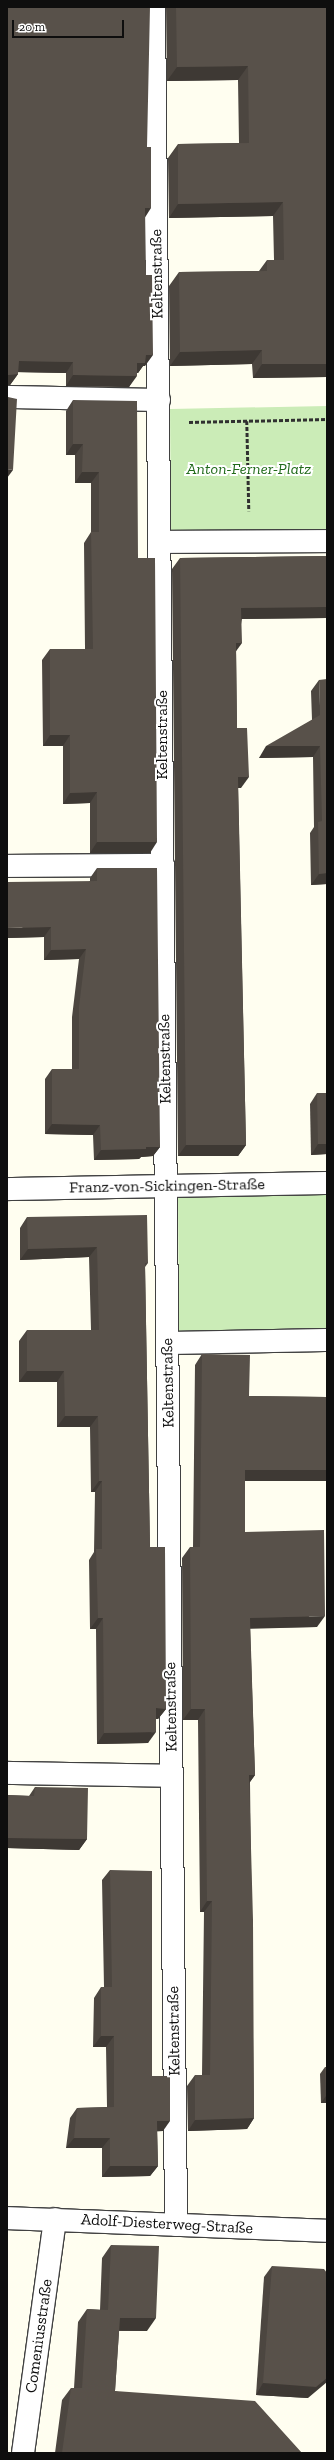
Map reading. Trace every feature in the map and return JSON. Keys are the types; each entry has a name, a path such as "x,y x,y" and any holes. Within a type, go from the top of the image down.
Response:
{"street":[{"name":"Keltenstraße","path":"154,7 176,2225"},
{"path":"7,397 159,400"},
{"path":"160,542 327,541"},
{"path":"7,866 163,866"},
{"name":"Franz-von-Sickingen-Straße","path":"7,1189 327,1183"},
{"path":"168,1343 327,1340"},
{"path":"7,1773 172,1776"},
{"name":"Adolf-Diesterweg-Straße","path":"7,2218 327,2232"},
{"name":"Comeniusstraße","path":"23,2453 55,2219"}],"path":[{"path":"158,422 327,419"},
{"path":"247,421 249,542"}],"green space":[{"name":"Anton-Ferner-Platz","path":"327,406 327,529 171,531 170,409"},
{"path":"327,1194 327,1328 179,1331 178,1198"}],"building":[{"path":"7,7 150,7 147,147 151,147 151,208 145,208 146,275 152,275 153,355 146,355 145,363 137,363 137,376 73,375 73,362 19,361 18,374 8,375 7,378"},
{"path":"176,7 327,7 327,364 262,364 262,350 180,352 179,272 267,271 267,260 284,260 283,202 178,204 178,144 249,143 248,66 177,67"},
{"path":"7,395 8,397 17,399 13,470 7,469"},
{"path":"73,400 137,401 138,558 155,558 157,842 97,842 97,792 70,793 70,735 50,735 50,649 93,649 91,532 99,532 99,472 82,472 83,444 73,444"},
{"path":"327,556 327,607 241,608 242,643 236,643 237,728 247,728 249,777 238,777 246,1145 186,1145 180,558"},
{"path":"327,679 327,873 319,874 318,822 322,821 320,746 266,746 320,715 319,680"},
{"path":"97,868 157,868 160,1147 146,1147 146,1149 101,1150 100,1125 52,1124 52,1069 79,1069 79,1007 86,949 51,950 51,927 7,928 7,882 97,881"},
{"path":"317,1093 327,1093 327,1144 318,1144"},
{"path":"147,1215 148,1263 145,1263 150,1547 165,1547 166,1709 156,1708 156,1732 104,1733 103,1618 98,1618 96,1549 102,1549 102,1481 99,1481 98,1416 65,1416 64,1371 27,1371 27,1330 99,1330 97,1247 28,1249 27,1217"},
{"path":"202,1354 250,1355 249,1396 327,1397 327,1470 245,1470 245,1532 324,1530 325,1616 250,1618 255,1775 249,1775 253,1920 254,2118 195,2120 195,2075 210,2075 212,1901 207,1901 205,1709 191,1709 190,1547 200,1547"},
{"path":"35,1787 88,1788 87,1839 7,1838 7,1795 34,1796"},
{"path":"110,1870 152,1871 152,2076 170,2076 170,2121 157,2121 158,2166 110,2166 110,2138 74,2138 77,2108 114,2107 114,2036 101,2036 101,1987 112,1987"},
{"path":"325,2067 327,2067 327,2096 326,2096"},
{"path":"111,2245 159,2246 156,2318 120,2318 115,2391 255,2401 302,2453 62,2453 71,2388 82,2388 87,2309 108,2310"},
{"path":"272,2266 324,2269 327,2273 327,2378 316,2387 263,2383"}]}
